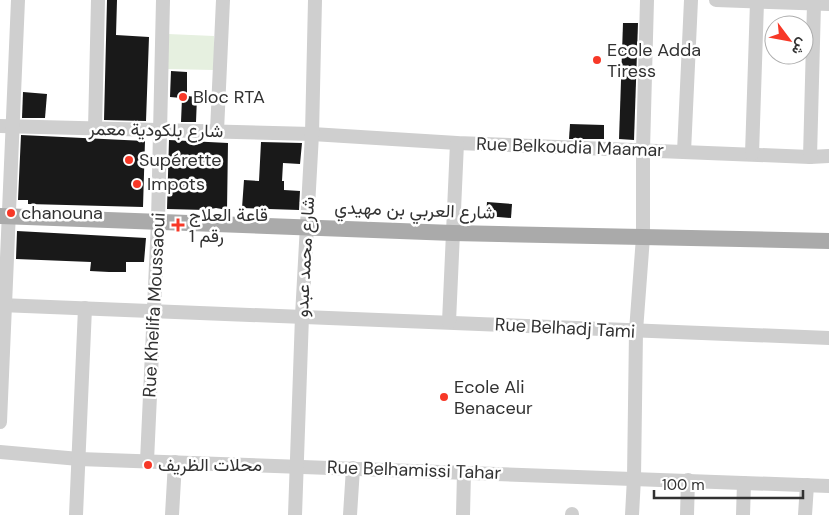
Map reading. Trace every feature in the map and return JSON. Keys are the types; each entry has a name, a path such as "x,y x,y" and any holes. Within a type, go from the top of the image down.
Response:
{"main road":[{"name":"شارع العربي بن مهيدي","path":"4,216 453,232 829,241"}],"street":[{"path":"0,422 6,126 18,0"},
{"path":"95,129 98,0"},
{"name":"Rue Khelifa Moussaoui","path":"147,461 158,221 163,0"},
{"path":"217,131 223,0"},
{"name":"شارع محمد عبدو","path":"295,515 302,316 312,134 315,0"},
{"path":"632,515 636,331 643,237 647,0"},
{"path":"684,152 691,0"},
{"path":"716,0 829,4"},
{"path":"752,154 757,2"},
{"path":"810,157 814,4"},
{"name":"شارع بلكودية معمر","path":"6,126 312,134"},
{"name":"Rue Belkoudia Maamar","path":"312,134 457,143 810,157 829,156"},
{"path":"449,322 457,143"},
{"name":"Rue Belhadj Tami","path":"2,305 829,338"},
{"path":"76,515 85,308"},
{"name":"Rue Belhamissi Tahar","path":"0,452 78,459 829,486"},
{"path":"172,515 175,462"},
{"path":"350,515 353,468"},
{"path":"463,515 464,472"},
{"path":"687,515 688,480"},
{"path":"743,515 744,482"},
{"path":"805,515 806,485"}],"green space":[{"path":"168,34 214,36 214,70 167,69"}],"building":[{"path":"107,0 117,0 116,35 149,37 146,121 104,120"},
{"path":"623,23 638,23 634,140 619,139"},
{"name":"Bloc RTA","path":"171,71 187,72 187,96 197,97 196,122 181,122 182,98 170,97"},
{"path":"23,92 47,94 45,118 22,118"},
{"path":"570,124 604,125 604,139 569,139"},
{"path":"21,135 145,141 143,207 28,204 28,200 18,200"},
{"path":"169,140 228,143 227,210 216,208 206,210 167,209"},
{"path":"261,142 302,143 300,164 283,163 282,181 284,181 284,190 300,191 299,210 242,208 244,180 259,181"},
{"path":"487,202 512,204 511,218 486,216"},
{"path":"17,231 146,238 144,262 126,262 126,272 109,272 90,271 91,262 16,259"}],"place":[{"name":"Ecole Adda Tiress","path":"597,60"},
{"name":"Bloc RTA","path":"183,97"},
{"name":"Supérette","path":"129,160"},
{"name":"Impots","path":"137,184"},
{"name":"chanouna","path":"11,213"},
{"name":"قاعة العلاج رقم 1","path":"178,225"},
{"name":"Ecole Ali Benaceur","path":"444,397"},
{"name":"محلات الظريف","path":"148,465"}]}
